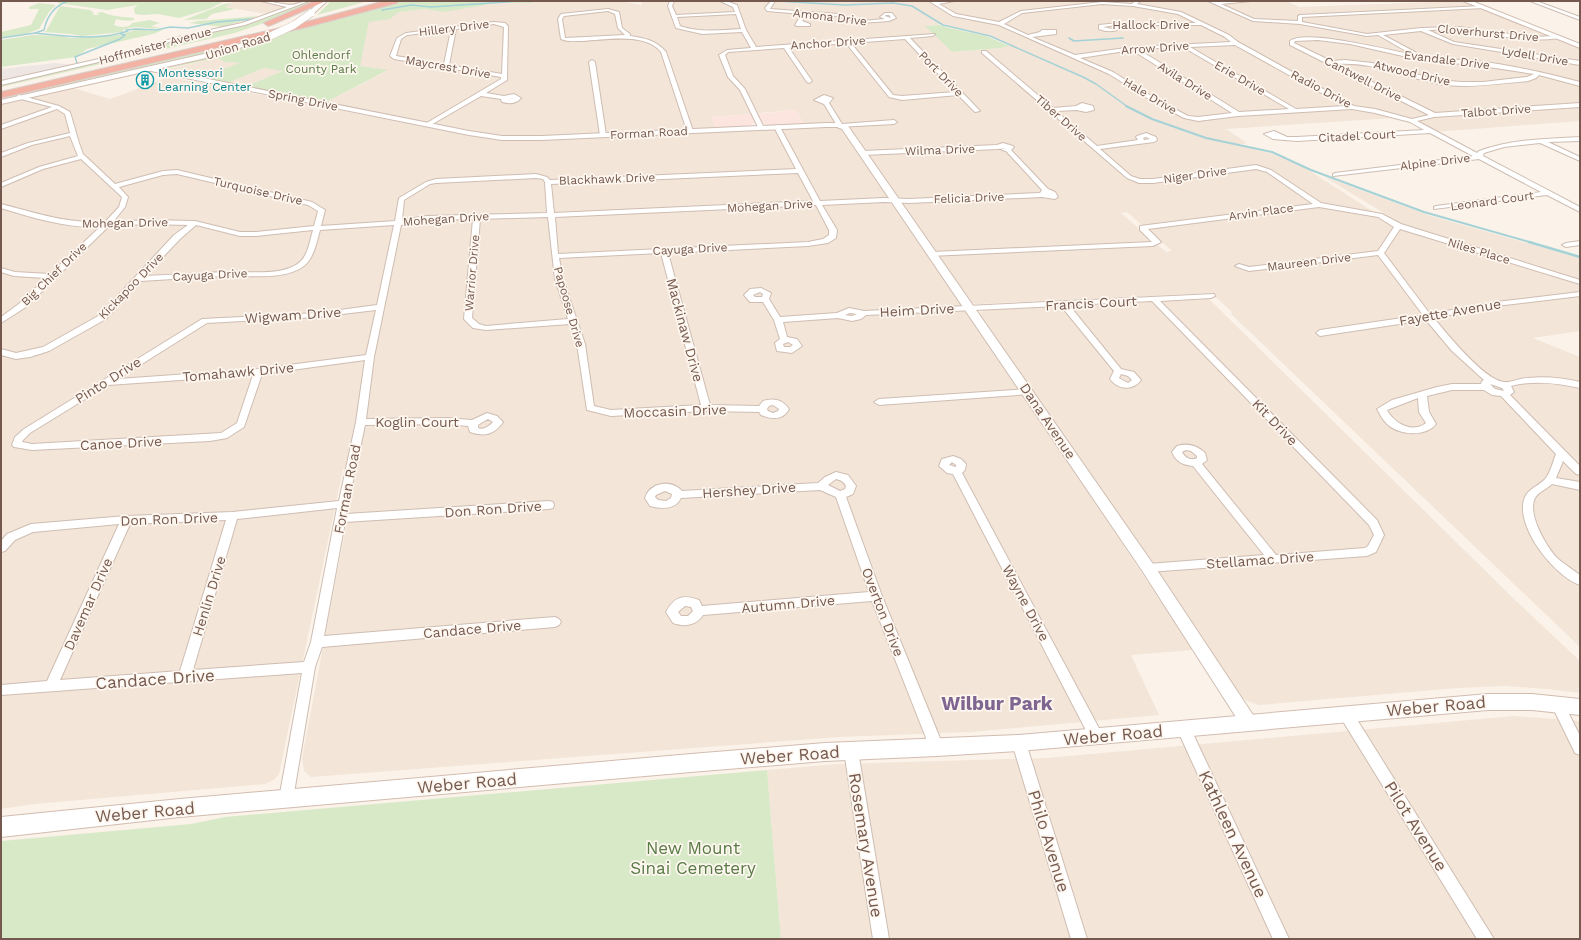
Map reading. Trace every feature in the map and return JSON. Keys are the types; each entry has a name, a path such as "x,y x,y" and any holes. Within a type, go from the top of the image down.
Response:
{"highway":[{"path":"206,43 266,24 323,1"},
{"path":"1,90 380,1"},
{"path":"1,95 307,24 394,1"}],"main road":[{"name":"Union Road","path":"1,102 220,53 264,39 294,25 311,13 323,1"},
{"path":"1466,1 1580,46"},
{"name":"Weber Road","path":"1,827 286,799 850,751 1019,743 1488,702 1524,702 1580,707"}],"street":[{"path":"263,1 292,6"},
{"name":"Hoffmeister Avenue","path":"1,83 122,55 178,38 242,24 307,1"},
{"path":"672,1 670,6 678,27 684,30 702,32 744,30"},
{"path":"722,1 732,4 754,48"},
{"path":"933,2 952,1"},
{"path":"1132,5 1138,1"},
{"path":"1212,2 1249,1"},
{"path":"1532,1 1580,18"},
{"name":"Amona Drive","path":"771,2 767,8 769,10 838,15 861,22 891,19"},
{"name":"Hale Drive","path":"933,2 955,15 1000,24 1119,77 1154,100 1186,117 1198,119 1238,114 1352,107"},
{"name":"Radio Drive","path":"1000,24 1021,12 1108,2 1179,13 1227,36 1236,43 1352,107 1375,111 1412,121 1580,210"},
{"name":"Cloverhurst Drive","path":"1212,2 1253,20 1300,23 1363,35 1380,35 1421,29 1458,28 1531,38 1557,37"},
{"path":"1300,23 1300,16 1482,7"},
{"path":"625,36 628,35 620,28 617,13 608,10 563,15 560,18 563,38 571,40 625,36 649,41 659,45 663,52 690,131"},
{"path":"675,16 737,13"},
{"path":"800,21 806,13"},
{"name":"Hillery Drive","path":"393,56 399,38 406,34 494,23 503,24 506,26 503,76"},
{"name":"Hallock Drive","path":"1119,24 1118,28 1115,30 1105,30 1101,28 1101,26 1113,24 1146,24 1176,26 1201,24"},
{"path":"446,66 454,28"},
{"name":"Lydell Drive","path":"1421,29 1453,43 1580,63"},
{"path":"1028,36 1043,33"},
{"name":"Anchor Drive","path":"761,128 742,89 731,77 722,55 723,53 729,50 933,35"},
{"path":"1380,35 1425,59"},
{"name":"Port Drive","path":"906,37 958,93 977,111"},
{"name":"Evandale Drive","path":"1292,44 1294,40 1318,39 1376,47 1425,59 1476,63 1538,73 1580,84"},
{"path":"848,42 892,96 887,98 889,100 958,93"},
{"name":"Arrow Drive","path":"1074,57 1133,48 1236,43"},
{"name":"Cantwell Drive","path":"1292,44 1434,115"},
{"path":"786,46 809,81"},
{"name":"Erie Drive","path":"1185,46 1294,110"},
{"name":"Avila Drive","path":"1133,48 1238,114"},
{"name":"Tiber Drive","path":"984,52 1125,174 1139,181"},
{"name":"Maycrest Drive","path":"393,56 396,58 503,76"},
{"name":"Atwood Drive","path":"1331,63 1357,61 1446,83 1474,83 1528,79 1534,77 1538,73"},
{"path":"592,62 603,135"},
{"name":"Spring Drive","path":"148,69 458,131"},
{"path":"426,125 504,80 503,76"},
{"path":"482,94 504,98"},
{"path":"19,97 57,107"},
{"path":"826,103 840,126 894,122"},
{"name":"Talbot Drive","path":"1412,121 1434,115 1580,105"},
{"path":"1,127 57,107"},
{"name":"Big Chief Drive","path":"1,321 23,305 107,224 122,207 125,197 115,186 82,157 73,134 68,113 57,107"},
{"path":"1052,110 1077,108"},
{"name":"Forman Road","path":"458,131 490,137 513,138 831,124 840,126"},
{"name":"Dana Avenue","path":"840,126 847,129 1028,392 1148,568 1249,723"},
{"path":"777,127 818,204"},
{"name":"Citadel Court","path":"1284,137 1298,139 1430,131"},
{"path":"1,155 30,144 73,134"},
{"name":"Alpine Drive","path":"1335,175 1478,157 1481,152 1487,149 1511,145 1580,139"},
{"path":"1094,148 1142,141"},
{"path":"1540,142 1580,159"},
{"name":"Wilma Drive","path":"863,153 998,147 1008,150 1044,193"},
{"path":"1,185 41,168 82,157"},
{"name":"Niger Drive","path":"1139,181 1153,181 1251,167 1262,168 1269,171 1319,204"},
{"name":"Blackhawk Drive","path":"418,188 436,181 536,176 545,178 548,182 800,171"},
{"name":"Turquoise Drive","path":"115,186 163,173 178,172 310,203 322,210 310,252 301,264 281,272"},
{"name":"Papoose Drive","path":"548,182 555,256 560,279 581,344 590,408"},
{"name":"Forman Road","path":"286,799 309,668 317,642 343,504 361,422 370,358 398,223 401,199 418,188"},
{"name":"Felicia Drive","path":"896,201 1044,193"},
{"name":"Leonard Court","path":"1436,208 1548,193"},
{"name":"Mohegan Drive","path":"1,206 10,210 67,223 195,223 240,234 278,233 316,228 398,223 427,218 552,215 896,201"},
{"name":"Cayuga Drive","path":"555,256 808,244 825,241 833,236 833,230 818,204"},
{"name":"Arvin Place","path":"932,254 1153,244 1156,242 1143,228 1319,204 1380,215"},
{"path":"1,214 10,210"},
{"name":"Niles Place","path":"1380,215 1398,226 1580,282"},
{"name":"Warrior Drive","path":"477,216 468,319 476,326 486,328 573,321"},
{"name":"Kickapoo Drive","path":"1,352 16,356 46,350 103,318 177,237 195,223"},
{"path":"1398,226 1380,253 1428,317 1455,349 1497,393 1505,390 1519,380 1550,380 1580,386"},
{"path":"1566,245 1580,243"},
{"name":"Mackinaw Drive","path":"664,251 706,408"},
{"name":"Maureen Drive","path":"1239,266 1249,269 1380,253"},
{"path":"1,270 14,274 52,276"},
{"name":"Cayuga Drive","path":"139,279 281,272"},
{"name":"Fayette Avenue","path":"1320,333 1428,317 1496,304 1580,294"},
{"name":"Francis Court","path":"970,308 1155,300 1211,296"},
{"path":"765,299 778,320 784,340"},
{"name":"Kit Drive","path":"1155,300 1373,523 1379,535 1372,549"},
{"path":"1064,304 1118,371"},
{"name":"Wigwam Drive","path":"205,321 317,315 380,307"},
{"name":"Heim Drive","path":"778,320 839,315 855,319 864,313 970,308"},
{"name":"Pinto Drive","path":"17,445 18,439 27,431 205,321"},
{"name":"Tomahawk Drive","path":"105,382 258,372 370,358"},
{"name":"Canoe Drive","path":"17,445 32,447 224,436 241,425 258,372"},
{"path":"1422,395 1424,412 1431,424 1428,428 1423,430 1410,430 1398,427 1388,420 1382,409 1388,404 1422,395 1450,388 1488,384"},
{"path":"1505,390 1561,454 1580,472"},
{"path":"879,402 1028,392"},
{"name":"Moccasin Drive","path":"590,408 611,413 706,408 762,409"},
{"name":"Koglin Court","path":"361,422 456,421 473,423"},
{"path":"1561,454 1550,480 1537,489 1529,499 1528,510 1532,524 1553,559 1580,581"},
{"path":"1196,463 1273,559"},
{"name":"Wayne Drive","path":"956,471 1096,736"},
{"path":"832,476 840,476 848,480 851,486 849,491 840,495 821,486 826,479 832,476"},
{"path":"1550,480 1580,486"},
{"name":"Hershey Drive","path":"678,495 821,486"},
{"name":"Overton Drive","path":"840,495 876,596 937,748"},
{"name":"Don Ron Drive","path":"1,548 11,537 31,528 126,520 233,516 343,504"},
{"name":"Don Ron Drive","path":"341,518 549,505"},
{"name":"Henlin Drive","path":"185,676 233,516"},
{"name":"Davemar Drive","path":"51,687 126,520"},
{"name":"Stellamac Drive","path":"1148,568 1367,552 1372,549"},
{"name":"Autumn Drive","path":"699,611 876,596"},
{"name":"Candace Drive","path":"317,642 555,622"},
{"name":"Candace Drive","path":"1,690 309,668"},
{"path":"1557,704 1580,749"},
{"name":"Pilot Avenue","path":"1346,714 1486,939"},
{"name":"Kathleen Avenue","path":"1184,729 1281,939"},
{"name":"Philo Avenue","path":"1019,743 1079,939"},
{"name":"Rosemary Avenue","path":"850,751 881,939"}],"shaded area":[{"path":"236,1 303,1 266,14 224,7"},
{"path":"533,1 629,1 626,2 642,5 641,1 1287,1 1299,7 1461,1 1580,48 1580,121 1434,132 1408,117 1226,129 1247,143 1237,145 1270,153 1304,167 1403,231 1407,232 1410,229 1323,176 1431,216 1580,258 1580,331 1533,338 1580,357 1580,647 1231,314 1232,312 1211,293 977,304 972,303 847,124 804,124 796,110 712,117 715,128 530,137 501,136 482,134 324,103 387,71 359,66 369,22 399,12 425,9 440,10 486,3 532,3","holes":["944,24 954,28 990,36 1012,45 1001,48 952,52 926,26","1127,212 1171,250 1171,251 1166,252 1121,213"]},
{"path":"218,58 225,62 242,63 199,78 158,71"},
{"path":"55,63 76,65 1,82 1,69"},
{"path":"264,68 284,71 244,87 225,84"},
{"path":"169,77 468,135 502,139 836,126 843,129 1193,650 1131,655 1159,715 972,732 839,737 311,777 304,771 302,758 357,468 343,469 279,774 274,780 265,784 34,804 1,809 1,105 70,87 110,99"},
{"path":"796,110 804,124 766,125 761,122 757,114"},
{"path":"751,114 755,123 746,127 715,128 711,117"},
{"path":"1209,299 1514,599 1580,661 1580,693 1505,686 1457,688 1259,705 1247,701 1237,694 979,314 984,310"},
{"path":"1514,716 1580,721 1580,939 781,939 767,770 838,764 1047,758"}],"green space":[{"path":"61,1 225,1 209,9 179,18 158,14 135,14 134,8 138,5 107,10 57,3"},
{"path":"310,1 317,1 273,20 235,33 1,87 1,84 123,57 174,40 251,22"},
{"path":"331,1 368,1 317,15"},
{"name":"Ohlendorf County Park","path":"402,1 533,1 532,3 486,3 486,5 443,12 425,9 399,12 390,19 369,22 360,66 388,70 324,103 244,87 283,71 264,68 225,84 199,78 240,63 225,62 218,58 157,69 231,52 293,30"},
{"path":"39,3 56,5 49,12 39,29 26,34 1,38 1,32 31,25 39,9 29,9 29,7"},
{"path":"232,3 225,7 235,9 212,14 206,19 184,20 224,4"},
{"path":"60,6 90,10 94,13 93,15 99,15 97,13 102,12 134,18 134,20 129,21 116,19 114,25 118,26 126,27 132,23 150,20 160,23 151,26 160,28 133,27 123,30 123,32 82,36 43,32 46,31"},
{"path":"259,16 222,27 189,23 198,21"},
{"path":"939,25 986,36 1009,46 952,52 925,26"},
{"path":"138,29 150,31 163,30 153,34 87,49 76,57 1,67 1,40 33,35 61,36 71,38 119,35"},
{"path":"263,36 195,56 1,99 1,97"},
{"name":"New Mount Sinai Cemetery","path":"767,770 781,939 1,939 1,841 191,824 225,817"}],"waterway":[{"path":"35,33 44,30 47,20 52,12 68,1"},
{"path":"382,10 411,5 431,7 521,1"},
{"path":"777,1 845,5 893,3 912,6 943,25 990,36 1083,77 1096,84 1128,107"},
{"path":"35,33 94,37 128,31 126,30 156,30 170,27 188,28 217,22 253,19"},
{"path":"1,38 35,33"},
{"path":"77,63 75,57 120,39 125,35 121,34"},
{"path":"1069,38 1074,41 1123,38"},
{"path":"1128,107 1152,119 1206,138 1272,152 1311,170 1424,212 1533,243"},
{"path":"1529,242 1580,257"}],"place":[{"name":"Montessori Learning Center","path":"145,80"}],"district":[{"name":"Wilbur Park","path":"997,703"}]}
